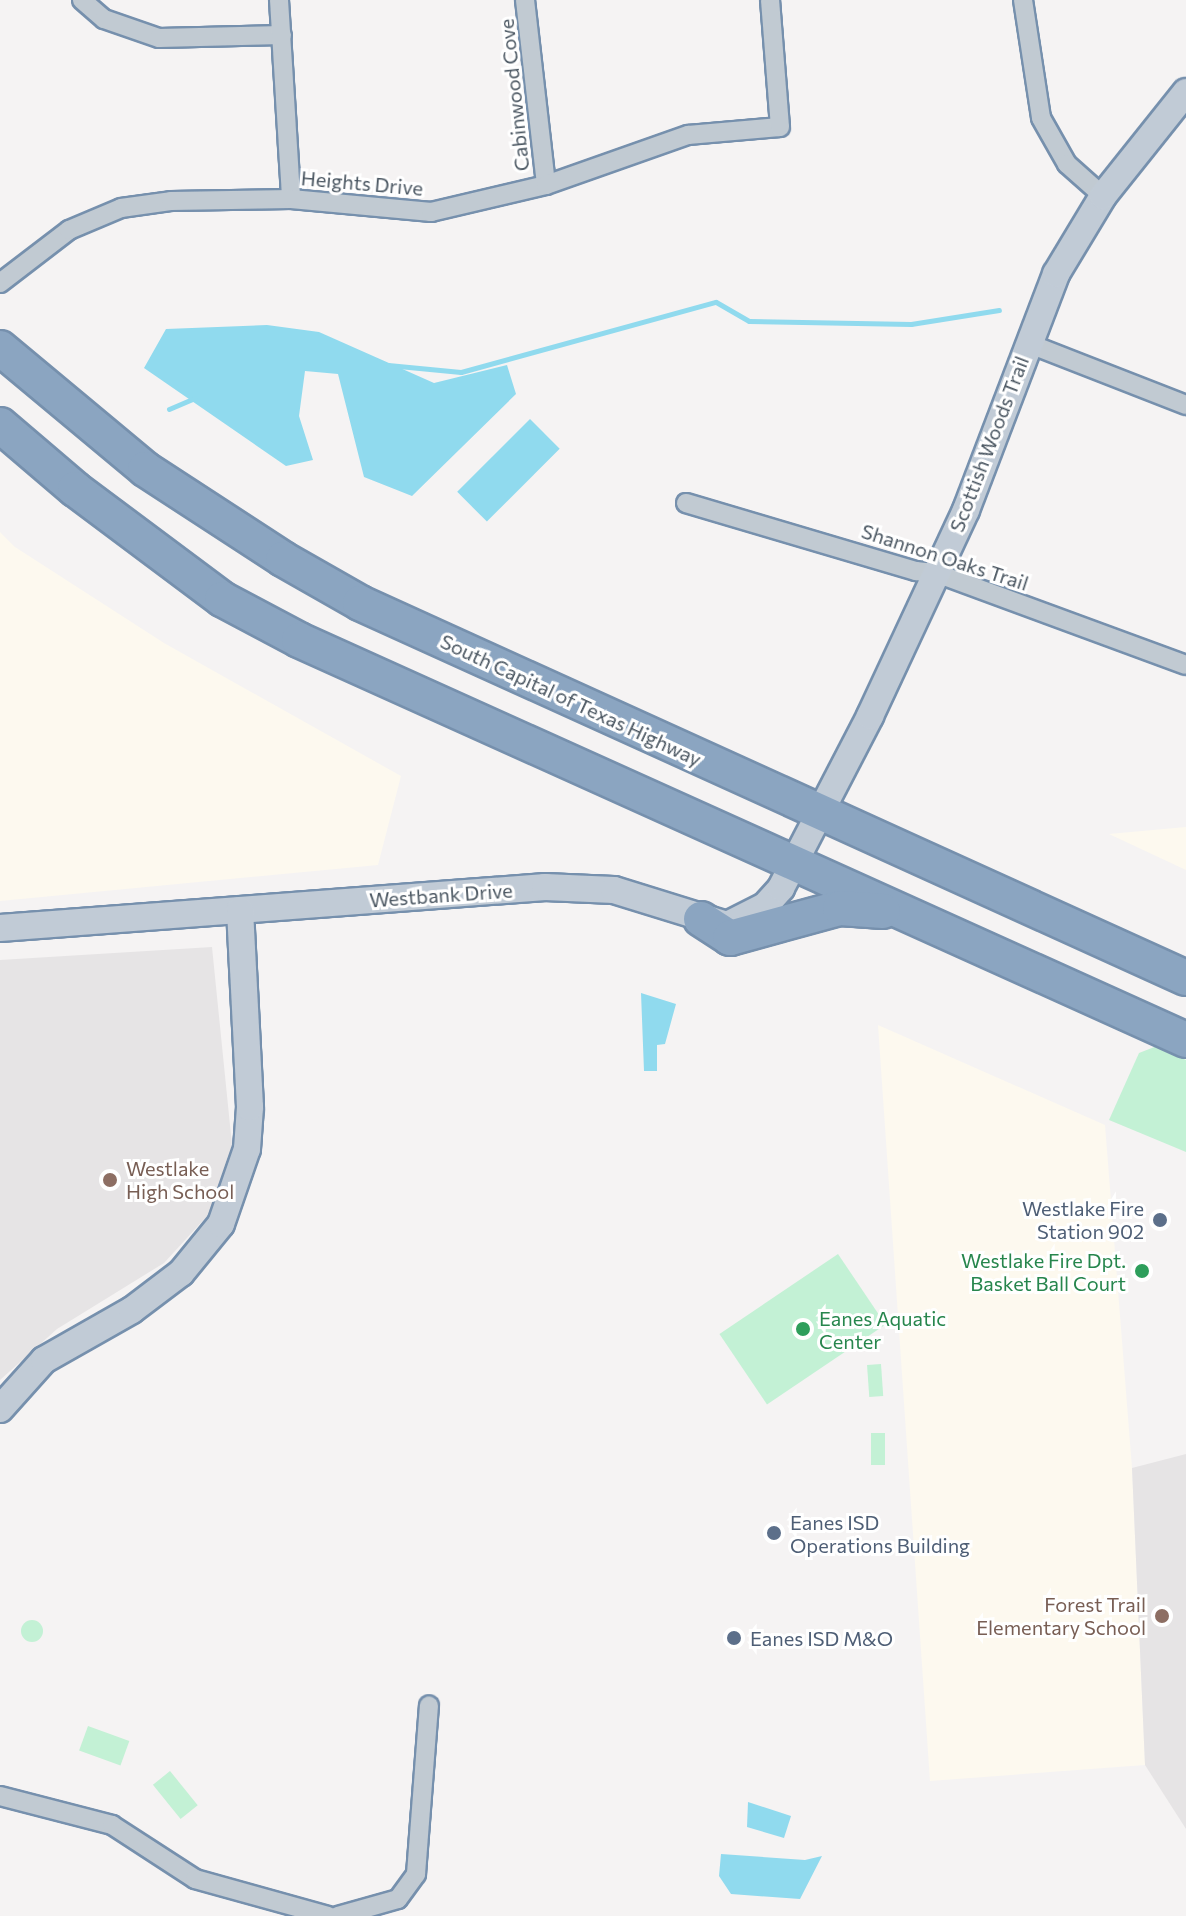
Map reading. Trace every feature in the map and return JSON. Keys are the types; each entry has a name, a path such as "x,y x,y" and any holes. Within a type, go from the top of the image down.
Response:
{"highway":[{"name":"South Capital of Texas Highway","path":"0,348 145,469 283,559 360,603 536,686 1186,978"},
{"path":"0,425 75,489 222,599 299,640 1186,1040"},
{"path":"701,919 730,938 840,908 902,912"}],"street":[{"path":"82,0 104,19 159,38 282,35"},
{"path":"279,0 291,199"},
{"name":"Cabinwood Cove","path":"525,0 546,185"},
{"name":"Heights Drive","path":"0,283 69,230 121,208 171,201 291,199 431,212 546,185 688,135 780,127 770,0"},
{"path":"1023,0 1041,118 1067,164 1103,196"},
{"name":"Scottish Woods Trail","path":"820,814 966,510 1027,343 1056,274 1103,196 1184,97"},
{"path":"1027,343 1186,405"},
{"name":"Shannon Oaks Trail","path":"686,503 936,573 1186,665"},
{"name":"Westbank Drive","path":"0,928 584,887 650,900 727,925 746,919 773,897 820,814"},
{"path":"0,1409 44,1360 170,1282 201,1253 221,1224 247,1149 250,1107 240,910"},
{"path":"338,1916 398,1899 416,1874 429,1705"},
{"path":"0,1796 112,1825 195,1879 328,1916"}],"shaded area":[{"path":"0,532 15,547 164,643 401,776 378,865 0,901"},
{"path":"1186,827 1186,870 1109,834"},
{"name":"Westlake High School","path":"212,947 232,1145 209,1214 164,1263 57,1329 0,1380 0,960"},
{"path":"878,1025 1105,1125 1132,1468 1145,1765 930,1781"},
{"name":"Forest Trail Elementary School","path":"1186,1454 1186,1829 1145,1765 1132,1468"}],"green space":[{"path":"1157,1046 1186,1060 1186,1152 1109,1120 1139,1053"},
{"name":"Eanes Aquatic Center","path":"838,1254 886,1324 767,1404 719,1334"},
{"path":"881,1364 883,1396 869,1397 867,1365"},
{"path":"871,1433 885,1433 885,1465 871,1465"},
{"path":"28,1620 36,1620 43,1631 36,1642 28,1642 21,1635 21,1627"},
{"path":"88,1726 129,1741 120,1765 79,1750"},
{"path":"170,1771 198,1805 181,1819 153,1785"}],"water":[{"path":"267,325 319,332 434,383 507,365 516,394 412,496 364,477 338,374 305,371 299,416 313,460 286,466 144,368 166,329"},
{"path":"530,419 560,449 487,522 457,492"},
{"path":"641,993 676,1004 665,1044 657,1045 657,1071 644,1071"},
{"path":"748,1802 791,1816 784,1838 747,1827"},
{"path":"721,1854 805,1860 822,1856 800,1899 731,1894 719,1876"}],"waterway":[{"path":"388,365 461,372 716,302 749,321 911,324 999,310"},
{"path":"169,409 195,398"}],"place":[{"name":"Westlake High School","path":"110,1180"},
{"name":"Westlake Fire Station 902","path":"1160,1220"},
{"name":"Westlake Fire Dpt. Basket Ball Court","path":"1142,1271"},
{"name":"Eanes Aquatic Center","path":"803,1329"},
{"name":"Eanes ISD Operations Building","path":"774,1533"},
{"name":"Forest Trail Elementary School","path":"1162,1616"},
{"name":"Eanes ISD M&O","path":"734,1638"}]}
